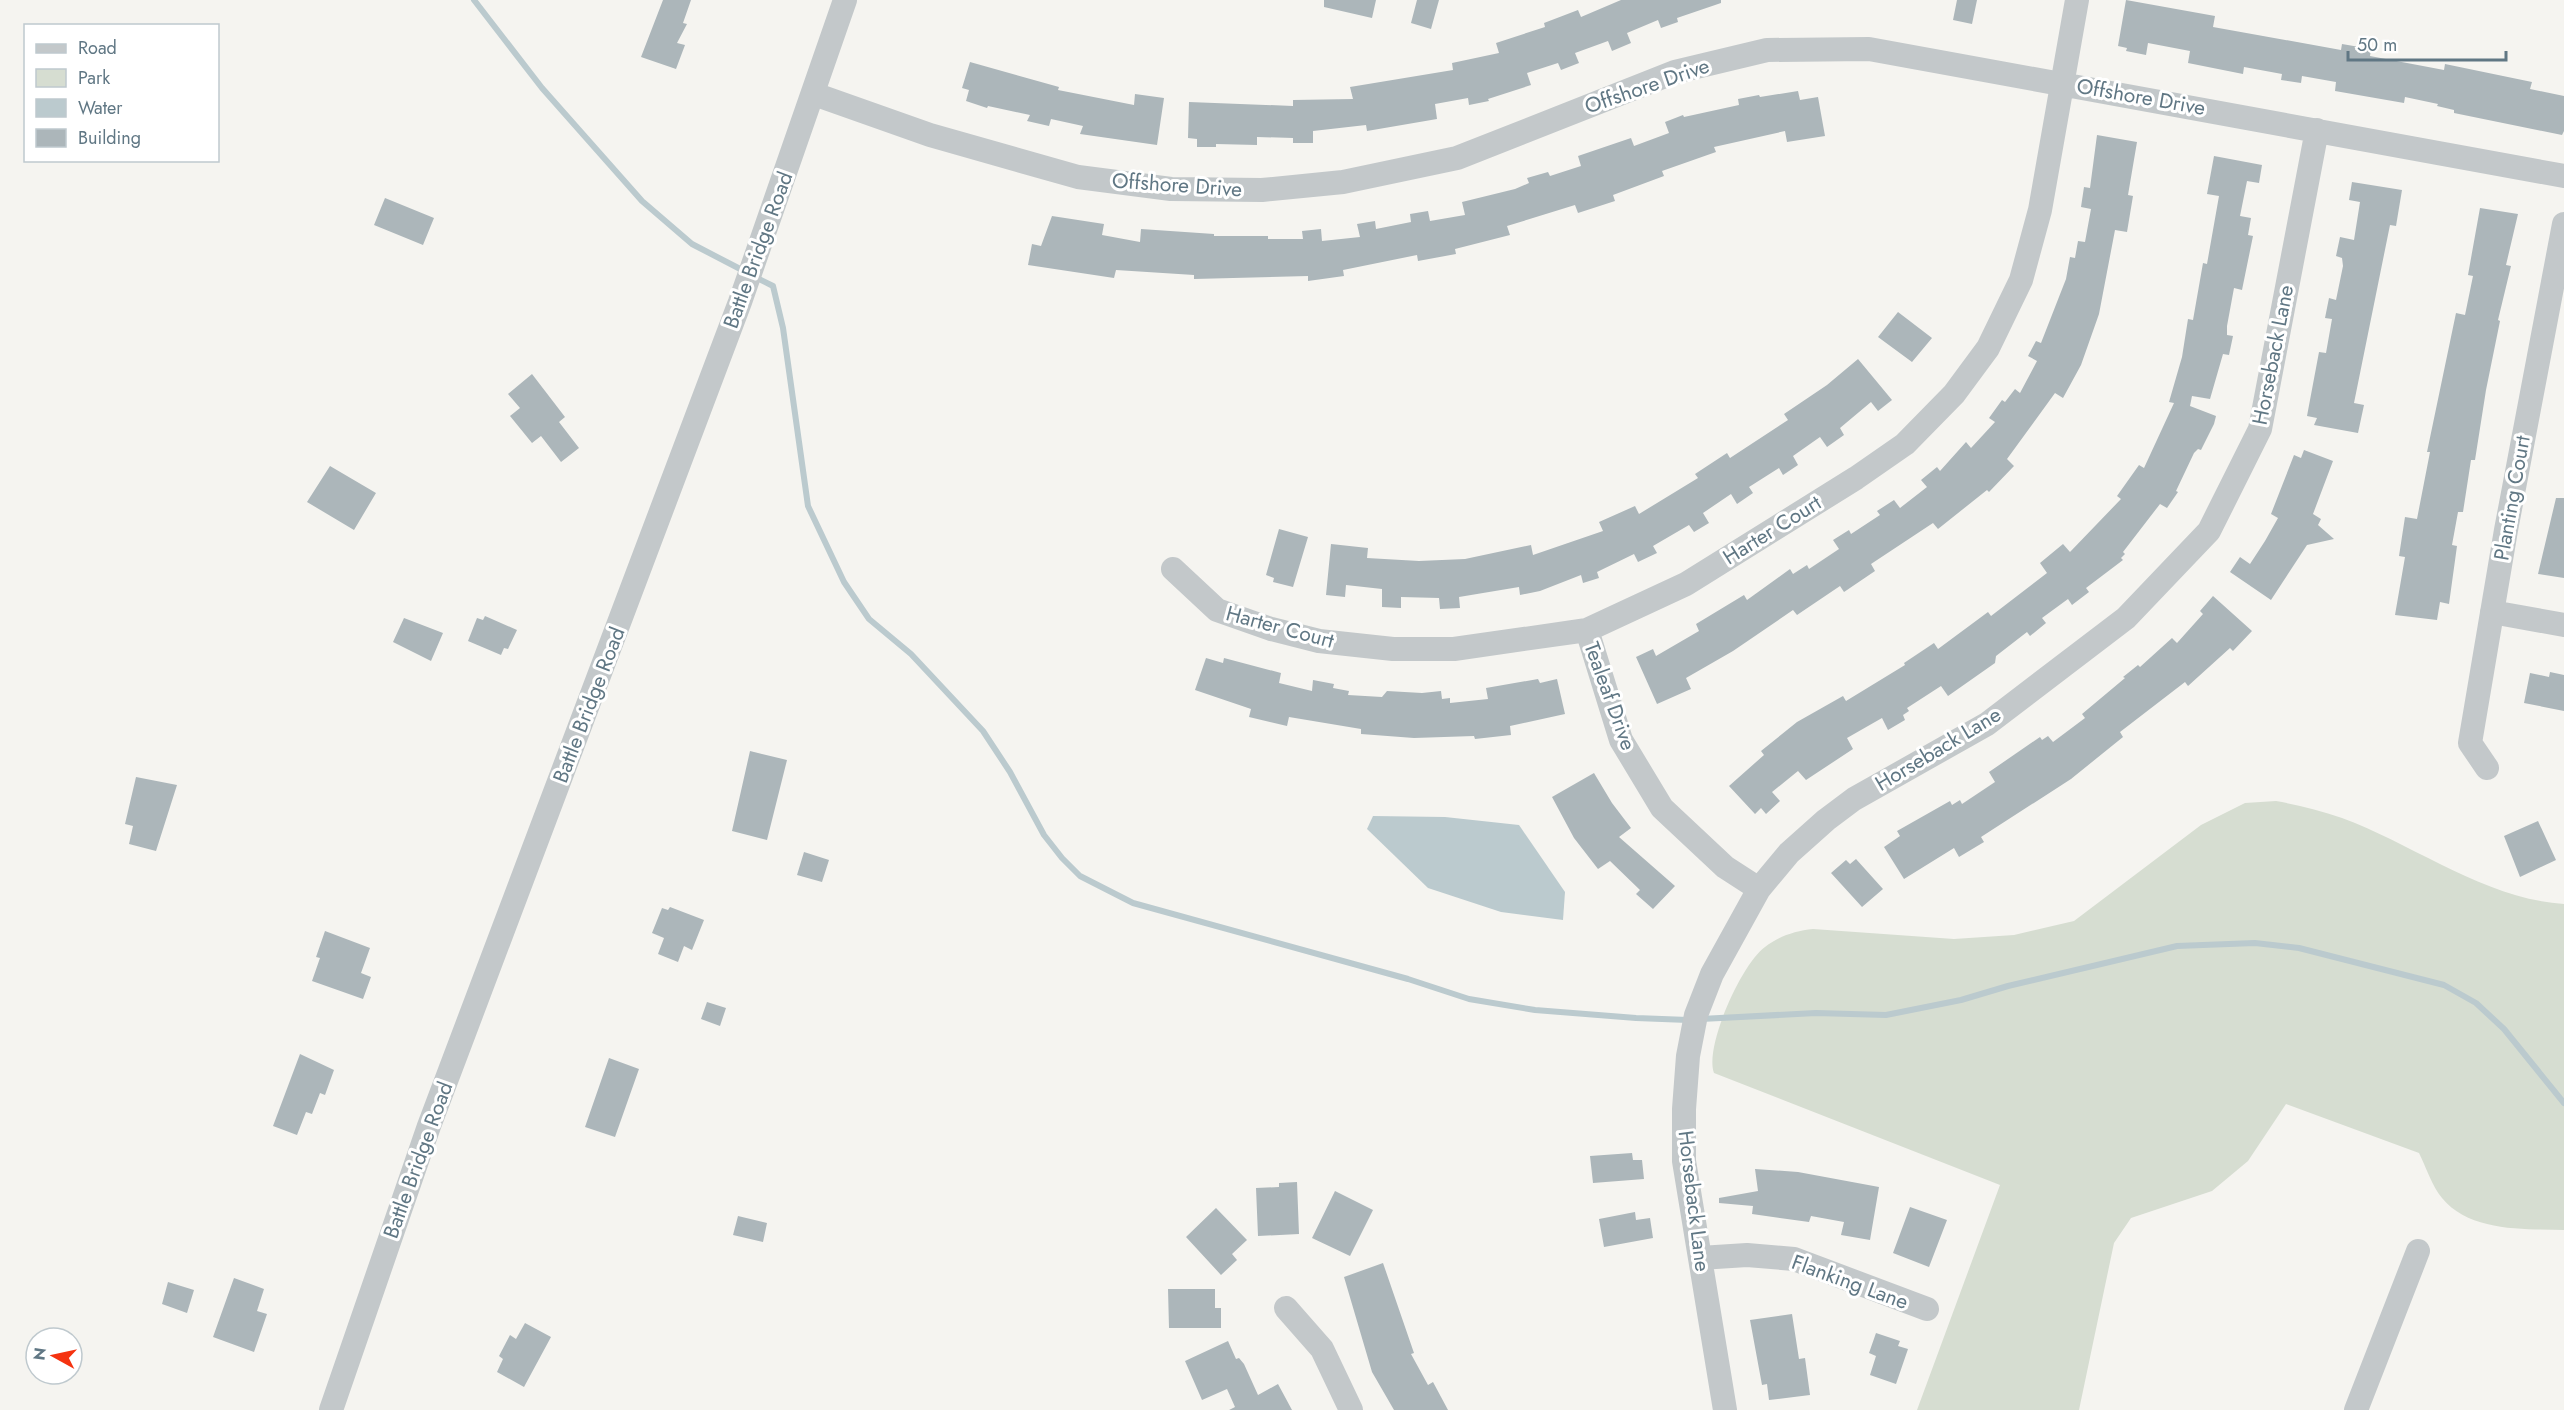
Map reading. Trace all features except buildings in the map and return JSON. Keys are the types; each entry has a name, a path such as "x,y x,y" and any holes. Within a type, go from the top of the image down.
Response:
{"street":[{"name":"Battle Bridge Road","path":"332,1410 429,1126 736,313 845,0"},
{"name":"Harter Court","path":"1173,569 1217,610 1271,629 1319,641 1394,649 1454,649 1587,630 1686,584 1856,478 1905,444 1954,394 1988,348 2021,280 2040,210 2077,0"},
{"name":"Offshore Drive","path":"814,94 930,135 1078,177 1172,189 1262,190 1343,182 1457,158 1675,72 1767,50 1869,49 2564,176"},
{"name":"Horseback Lane","path":"1725,1410 1684,1161 1684,1109 1688,1056 1696,1015 1712,974 1759,889 1789,853 1854,799 1987,724 2126,618 2209,531 2260,429 2318,130"},
{"name":"Planting Court","path":"2487,768 2470,743 2564,224"},
{"path":"2492,612 2564,625"},
{"name":"Tealeaf Drive","path":"1587,630 1622,741 1662,808 1725,867 1759,889"},
{"path":"2356,1410 2418,1251"},
{"name":"Flanking Lane","path":"1700,1258 1747,1255 1794,1258 1927,1309"},
{"path":"1286,1308 1322,1349 1352,1410"}],"green space":[{"path":"2276,801 2342,818 2478,882 2535,900 2564,904 2564,1230 2498,1226 2467,1217 2454,1209 2438,1193 2419,1153 2286,1104 2248,1161 2212,1191 2131,1218 2114,1243 2079,1410 1917,1410 2000,1185 1714,1073 1712,1061 1720,1026 1727,1006 1746,970 1756,956 1770,943 1806,930 1954,939 2014,935 2074,921 2201,825 2245,803"}],"water":[{"path":"1373,816 1445,817 1519,825 1565,892 1563,920 1501,912 1428,888 1367,829"}],"waterway":[{"path":"474,0 542,88 642,201 692,244 746,272"},
{"path":"755,277 773,286 783,328 808,506 844,582 869,619 911,654 983,731 1010,772 1044,835 1080,876 1133,903 1408,979 1469,999 1535,1010 1688,1020"},
{"path":"1701,1019 1816,1013 1886,1015 1961,1000 2008,986 2177,946 2255,943 2299,948 2444,985 2476,1003 2504,1029 2564,1103"}]}
